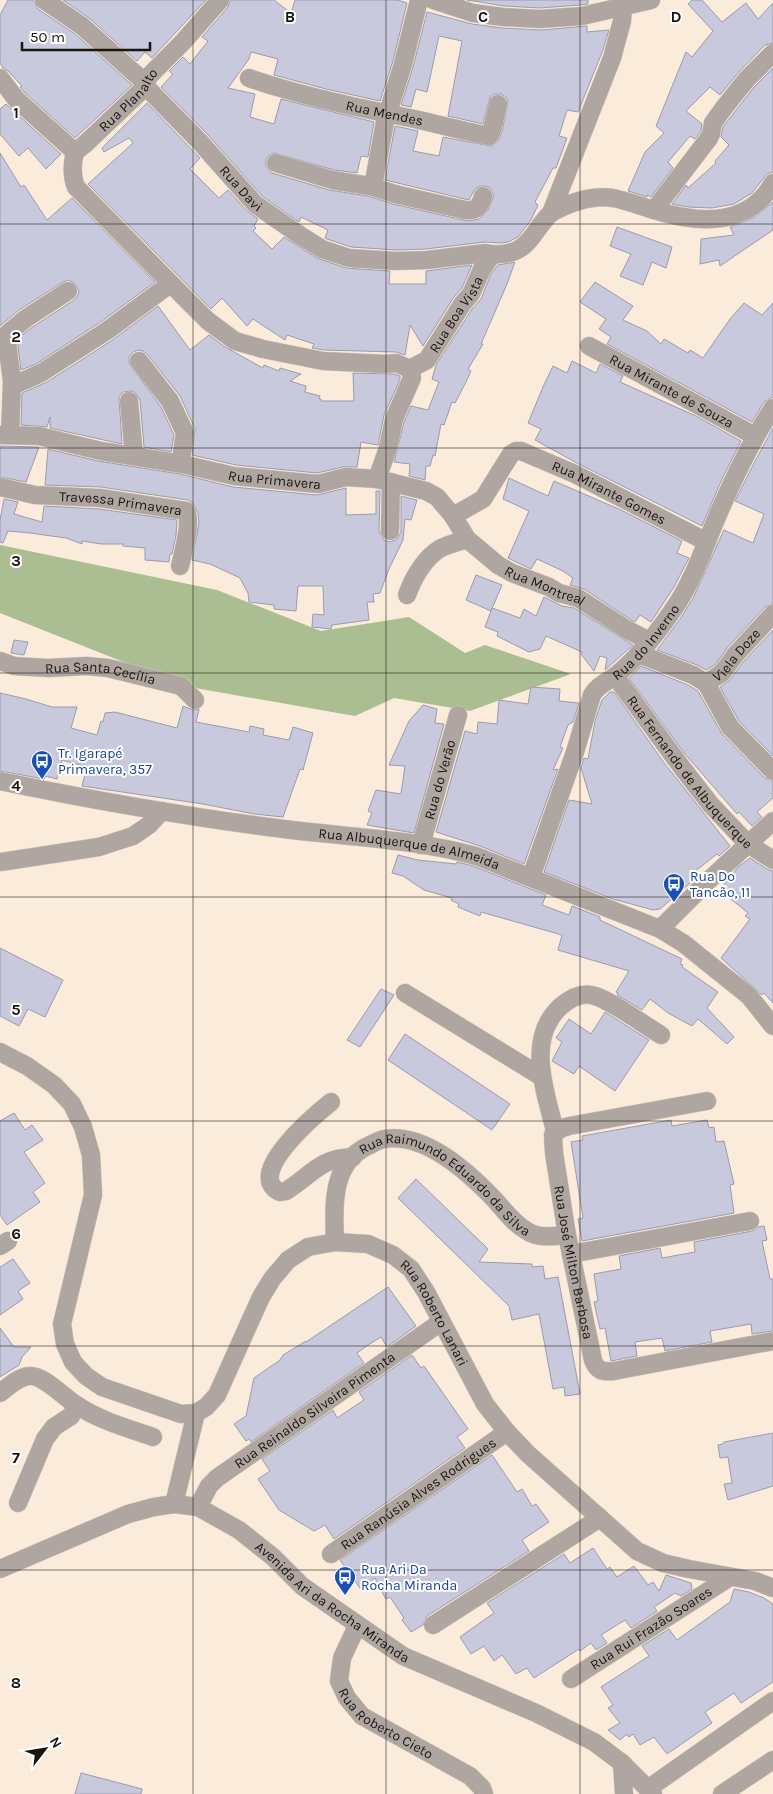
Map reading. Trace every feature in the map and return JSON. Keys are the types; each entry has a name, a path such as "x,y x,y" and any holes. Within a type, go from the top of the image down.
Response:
{"street":[{"name":"Rua Davi","path":"44,0 82,26 140,78 200,142 254,204 322,249 349,258 396,261 426,260 486,253 492,255 510,253 520,249 551,213"},
{"name":"Rua Planalto","path":"75,152 142,90 149,76 182,43 220,0"},
{"path":"373,186 385,122 403,64 419,0"},
{"path":"433,0 473,13 530,18 582,16 651,0"},
{"path":"551,213 612,58 624,6"},
{"path":"654,210 709,138 712,124 722,109 746,80 773,53"},
{"path":"0,78 16,98 75,152 72,165 73,180 76,187 208,321 235,341 263,349 323,361 396,363 410,369 412,378 394,419 384,480 390,531"},
{"name":"Rua Mendes","path":"249,78 310,97 489,136 498,104"},
{"path":"276,163 332,180 373,186 395,194 469,211 481,204 483,196"},
{"path":"551,213 571,203 612,198 691,218 730,217 759,202 773,184"},
{"name":"Rua Boa Vista","path":"410,369 427,360 462,303 471,294 482,269 492,255"},
{"path":"12,386 41,373 108,330 170,284"},
{"path":"5,435 12,386 7,333 68,291"},
{"name":"Rua Mirante de Souza","path":"589,346 755,436"},
{"path":"139,361 170,401 184,433 182,464"},
{"path":"129,401 134,456"},
{"name":"Rua do Inverno","path":"532,877 576,752 592,695 596,689 615,676 644,647 663,624 691,580 720,509 755,436 773,408"},
{"name":"Rua Primavera","path":"5,435 39,436 101,451 182,464 234,476 318,484 346,477 384,480 426,491 437,497 453,516"},
{"name":"Rua Mirante Gomes","path":"453,516 483,499 511,454 521,451 575,474 707,542"},
{"name":"Travessa Primavera","path":"0,487 35,495 100,498 186,511 189,516 180,566"},
{"name":"Rua Montreal","path":"453,516 467,539 498,565 512,573 540,582 559,593 578,598 626,629 644,647"},
{"path":"407,595 418,573 432,554 449,544 467,539"},
{"name":"Viela Doze","path":"644,647 706,683 722,673 736,654 773,615"},
{"name":"Rua Santa Cecília","path":"0,661 14,666 48,668 87,666 108,668 181,686 195,700"},
{"name":"Rua Fernando de Albuquerque","path":"615,676 683,770 711,805 748,844 773,860"},
{"path":"706,683 730,727 773,771"},
{"name":"Rua do Verão","path":"421,845 458,715"},
{"name":"Rua Albuquerque de Almeida","path":"0,781 162,811 292,830 450,849 476,856 660,928 683,943 749,996 773,1026"},
{"path":"0,862 99,847 133,836 149,825 162,811"},
{"path":"660,928 773,821"},
{"path":"405,993 542,1077"},
{"name":"Rua José Milton Barbosa","path":"660,1035 604,999 591,994 578,996 566,1002 556,1011 548,1024 541,1050 542,1077 556,1131 552,1142 571,1254 595,1366 603,1372 614,1371 773,1341"},
{"path":"0,1052 27,1066 54,1085 72,1104 83,1127 92,1155 93,1195 62,1324 65,1344 73,1362 86,1376 102,1387 181,1414 196,1413 174,1504"},
{"path":"556,1131 569,1126 707,1101"},
{"path":"331,1102 315,1114 288,1142 277,1158 271,1172 271,1185 275,1190 280,1192 286,1191 325,1163 337,1158 352,1157"},
{"name":"Rua Raimundo Eduardo da Silva","path":"335,1242 334,1203 336,1185 342,1170 352,1157 365,1147 383,1140 400,1139 415,1142 433,1150 460,1168 526,1231 546,1237 568,1235"},
{"path":"571,1254 750,1221"},
{"name":"Rua Roberto Lanari","path":"196,1413 206,1407 217,1395 261,1297 272,1279 288,1260 308,1247 335,1242 368,1244 394,1255 411,1269 426,1292 485,1404 507,1432 528,1454 637,1551 663,1563 755,1581 773,1588"},
{"name":"Rua Reinaldo Silveira Pimenta","path":"198,1507 209,1486 217,1478 441,1322"},
{"path":"0,1393 24,1377 31,1375 40,1378 76,1406 107,1421 153,1437"},
{"path":"18,1503 45,1439 54,1428 70,1416 76,1406"},
{"name":"Rua Ranúsia Alves Rodrigues","path":"330,1554 507,1432"},
{"name":"Avenida Ari da Rocha Miranda","path":"0,1569 128,1514 174,1504 198,1507 240,1530 273,1557 302,1586 402,1656 536,1713 594,1742 622,1763 651,1791"},
{"path":"434,1625 600,1518"},
{"name":"Rua Rui Frazão Soares","path":"571,1679 730,1577"},
{"name":"Rua Roberto Cieto","path":"357,1626 342,1658 339,1681 347,1698 362,1716 470,1776 482,1788 484,1794"},
{"path":"651,1791 773,1701"},
{"path":"722,1794 773,1760"},
{"path":"622,1763 624,1794"}],"green space":[{"path":"0,545 217,590 321,631 409,617 465,653 485,645 571,674 470,711 394,698 355,716 184,686 0,613"}],"building":[{"path":"8,0 33,0 38,9 75,34 132,85 75,138 24,92 20,87 22,86 0,63 0,15"},
{"path":"63,0 206,0 152,58 145,52 137,61 89,18"},
{"path":"230,0 274,0 291,13 295,0 398,0 407,3 393,61 380,101 274,75 278,59 251,52 249,59 228,88 255,94 250,117 274,124 281,99 374,122 368,157 361,156 357,173 334,170 274,153 268,156 266,160 266,166 272,173 329,190 368,196 393,204 468,221 479,219 488,210 493,198 490,188 480,186 475,189 469,200 385,180 395,126 418,131 413,151 439,156 443,137 491,146 498,141 502,132 508,101 501,94 494,94 490,97 483,124 448,116 462,41 439,36 427,92 416,89 411,107 401,105 427,12 472,24 502,28 541,30 587,26 587,32 609,30 578,112 567,110 559,136 567,138 556,168 553,168 535,202 538,205 531,220 518,237 501,243 485,242 426,249 396,250 351,247 325,238 328,230 301,217 299,222 262,196 208,135 161,87 173,74 169,71 183,57 190,64 208,41 202,37 228,7"},
{"path":"467,0 588,0 588,4 540,8 504,6"},
{"path":"692,0 702,0 722,22 746,3 758,19 773,3 773,43 765,45 720,95 710,87 686,111 702,124 701,131 695,139 690,136 668,162 673,168 651,197 647,195 647,197 628,191 645,152 664,133 656,126 686,52 692,57 713,31 688,4"},
{"path":"773,68 773,172 767,174 752,193 734,204 712,208 672,204 686,185 688,188 716,163 715,161 729,145 721,137 723,127 754,87"},
{"path":"147,103 200,158 190,169 219,198 228,190 247,211 258,219 254,226 256,228 253,231 272,249 284,237 317,258 346,268 390,271 389,284 426,284 426,271 472,265 462,288 454,297 423,346 410,325 405,355 396,352 312,348 314,344 287,335 285,340 253,319 247,326 222,298 211,309 88,184 133,143 129,138 104,152 102,148"},
{"path":"6,104 61,154 46,169 28,148 19,156 0,134 0,109"},
{"path":"0,153 21,187 24,185 47,220 72,198 155,282 102,321 36,364 21,370 17,339 74,300 79,290 73,282 68,280 63,282 19,310 0,326"},
{"path":"773,202 773,230 720,266 719,260 700,264 701,239 734,235 730,227 753,218"},
{"path":"617,227 672,247 666,268 652,262 643,285 620,276 631,254 610,246"},
{"path":"515,262 481,344 483,344 468,369 471,371 466,382 455,403 452,402 444,425 441,424 435,456 433,455 430,466 426,466 425,480 409,476 410,464 394,462 404,422 411,406 428,410 439,382 432,379 436,365 472,309 481,299 491,274 498,265"},
{"path":"595,282 633,306 623,320 647,331 661,344 664,339 688,353 690,350 703,358 730,319 744,303 762,315 773,303 773,397 764,402 752,422 607,344 611,337 599,329 606,319 580,302"},
{"path":"158,306 190,350 209,335 225,347 263,368 264,365 279,371 280,368 301,374 290,381 306,386 305,392 320,396 319,399 321,401 354,401 353,373 394,374 400,376 400,380 384,415 378,445 361,442 357,467 343,467 317,473 236,465 192,455 195,429 180,396 147,354 138,350 129,357 129,363 161,407 174,435 171,452 144,447 140,400 133,391 123,392 119,397 122,444 50,428 50,417 47,427 21,425 22,393 47,382 114,339"},
{"path":"572,361 596,373 600,364 623,376 620,382 696,416 741,441 702,526 535,440 541,429 528,423 543,387 553,366 567,373"},
{"path":"773,428 773,604 765,607 728,647 715,665 706,670 657,650 693,598 724,530 753,543 764,514 735,501"},
{"path":"0,446 39,447 26,482 0,477"},
{"path":"48,449 98,461 180,474 233,487 317,495 346,488 346,515 376,514 376,491 380,491 379,531 384,540 389,542 396,540 401,532 401,496 417,500 411,520 405,519 403,540 380,593 373,594 374,602 367,602 369,620 332,625 331,629 312,627 313,614 324,615 323,586 298,586 296,611 274,609 274,605 249,602 248,593 240,578 210,564 192,560 199,523 198,513 193,503 188,500 101,487 45,485"},
{"path":"509,478 548,496 554,481 621,510 682,541 677,553 689,558 674,587 651,622 640,615 635,622 631,620 584,589 570,585 573,578 563,571 537,559 531,569 508,558 529,511 503,499"},
{"path":"4,499 18,502 14,514 42,522 44,506 99,509 177,520 172,554 170,554 169,562 145,560 145,548 123,546 123,544 101,544 82,541 82,544 66,538 8,531 3,543 0,542 0,520"},
{"path":"476,575 502,585 491,611 466,600"},
{"path":"544,597 562,606 574,608 633,645 605,670 607,658 600,656 594,671 581,654 582,652 546,636 540,649 529,652 497,636 498,632 485,627 492,608 520,618 524,609 536,616"},
{"path":"773,630 773,756 739,721 720,687 730,680 744,661"},
{"path":"14,640 28,642 24,655 11,653"},
{"path":"641,666 698,691 722,734 765,778 773,781 773,798 757,812 762,817 752,826 739,812 737,814 685,754 629,678"},
{"path":"531,687 560,689 559,701 579,703 573,722 568,725 560,747 563,748 553,770 558,769 524,864 480,846 436,832 465,731 477,734 478,722 497,724 499,700 528,704"},
{"path":"610,692 614,692 665,764 730,846 719,856 717,854 693,873 696,878 660,909 653,910 613,899 544,872 569,800 592,804 581,768 584,758 588,759 595,721 602,700"},
{"path":"0,693 52,707 77,707 71,728 97,735 105,713 115,712 177,728 183,706 193,710 199,709 196,722 249,732 250,726 264,729 263,735 289,740 293,727 313,733 303,770 300,769 283,817 254,814 203,804 82,786 87,767 62,760 57,779 45,776 44,779 0,771"},
{"path":"423,705 437,709 435,723 444,724 414,833 367,825 372,813 368,811 376,790 401,794 405,766 389,765 409,721"},
{"path":"398,855 418,860 456,864 457,862 473,866 546,895 542,905 569,915 572,906 600,917 600,920 682,959 680,964 683,965 682,967 718,992 707,1008 734,1037 727,1044 698,1019 692,1026 668,1013 650,999 642,1010 617,995 618,993 616,992 629,971 558,950 562,935 481,912 480,916 458,907 459,904 451,900 452,898 424,890 403,876 392,873"},
{"path":"750,858 773,871 773,1003 764,993 762,995 721,958 750,919 745,916 748,913 720,890 738,867"},
{"path":"0,948 63,980 45,1017 28,1009 19,1026 0,1016"},
{"path":"381,989 394,995 360,1047 347,1040"},
{"path":"605,1012 649,1040 615,1091 579,1066 574,1074 552,1061 562,1042 556,1038 569,1019 591,1034"},
{"path":"405,1034 510,1104 492,1130 388,1060"},
{"path":"14,1113 25,1130 32,1125 43,1140 24,1152 45,1183 33,1192 40,1202 7,1225 0,1215 0,1121"},
{"path":"671,1120 672,1126 707,1120 709,1128 714,1127 716,1142 724,1141 734,1184 730,1185 734,1213 582,1241 578,1219 583,1218 571,1142 583,1140 582,1136"},
{"path":"416,1179 488,1249 479,1262 532,1264 532,1267 543,1266 545,1279 558,1277 580,1394 565,1396 564,1387 553,1389 539,1314 512,1320 509,1306 398,1198"},
{"path":"764,1226 767,1240 762,1241 770,1279 773,1279 773,1331 752,1334 751,1324 710,1331 712,1342 665,1351 662,1338 635,1342 637,1356 611,1361 605,1328 600,1329 594,1302 598,1301 594,1274 621,1269 619,1256 660,1248 662,1258 695,1252 694,1242 752,1231"},
{"path":"13,1259 30,1283 18,1291 23,1299 0,1315 0,1267"},
{"path":"388,1287 416,1326 387,1347 381,1337 368,1345 357,1353 364,1363 251,1442 249,1439 246,1441 234,1424 246,1416 254,1378 280,1360 283,1355 306,1342"},
{"path":"0,1328 14,1347 31,1347 22,1357 19,1365 0,1377"},
{"path":"412,1355 421,1368 424,1366 468,1429 457,1437 465,1448 334,1539 325,1525 314,1531 279,1510 258,1479 270,1471 262,1459 333,1410 337,1418 364,1400 359,1392"},
{"path":"773,1433 773,1486 728,1500 724,1484 732,1483 728,1457 720,1458 718,1445 724,1442"},
{"path":"492,1455 517,1492 522,1489 532,1506 536,1504 549,1522 522,1540 529,1551 427,1616 423,1625 411,1632 402,1620 404,1618 390,1597 386,1599 375,1578 360,1588 340,1560"},
{"path":"593,1548 607,1569 610,1567 617,1577 634,1566 648,1585 653,1582 659,1591 666,1575 691,1583 692,1589 681,1596 675,1593 654,1607 657,1611 631,1628 625,1620 601,1635 607,1643 596,1650 591,1643 534,1678 527,1668 516,1674 502,1655 494,1661 484,1646 471,1654 460,1637 494,1613 487,1603 564,1554 570,1563"},
{"path":"734,1589 749,1592 773,1604 773,1682 741,1703 734,1693 705,1712 712,1723 667,1754 654,1737 640,1745 633,1734 629,1737 627,1734 620,1740 608,1730 620,1723 608,1708 613,1705 601,1687 649,1656 642,1646 669,1629 677,1640 730,1602"},
{"path":"81,1773 142,1789 141,1794 75,1794"}],"place":[{"name":"Tr. Igarapé Primavera, 357","path":"42,780"},
{"name":"Rua Do Tancão, 11","path":"674,903"},
{"name":"Rua Ari Da Rocha Miranda","path":"345,1596"}]}
